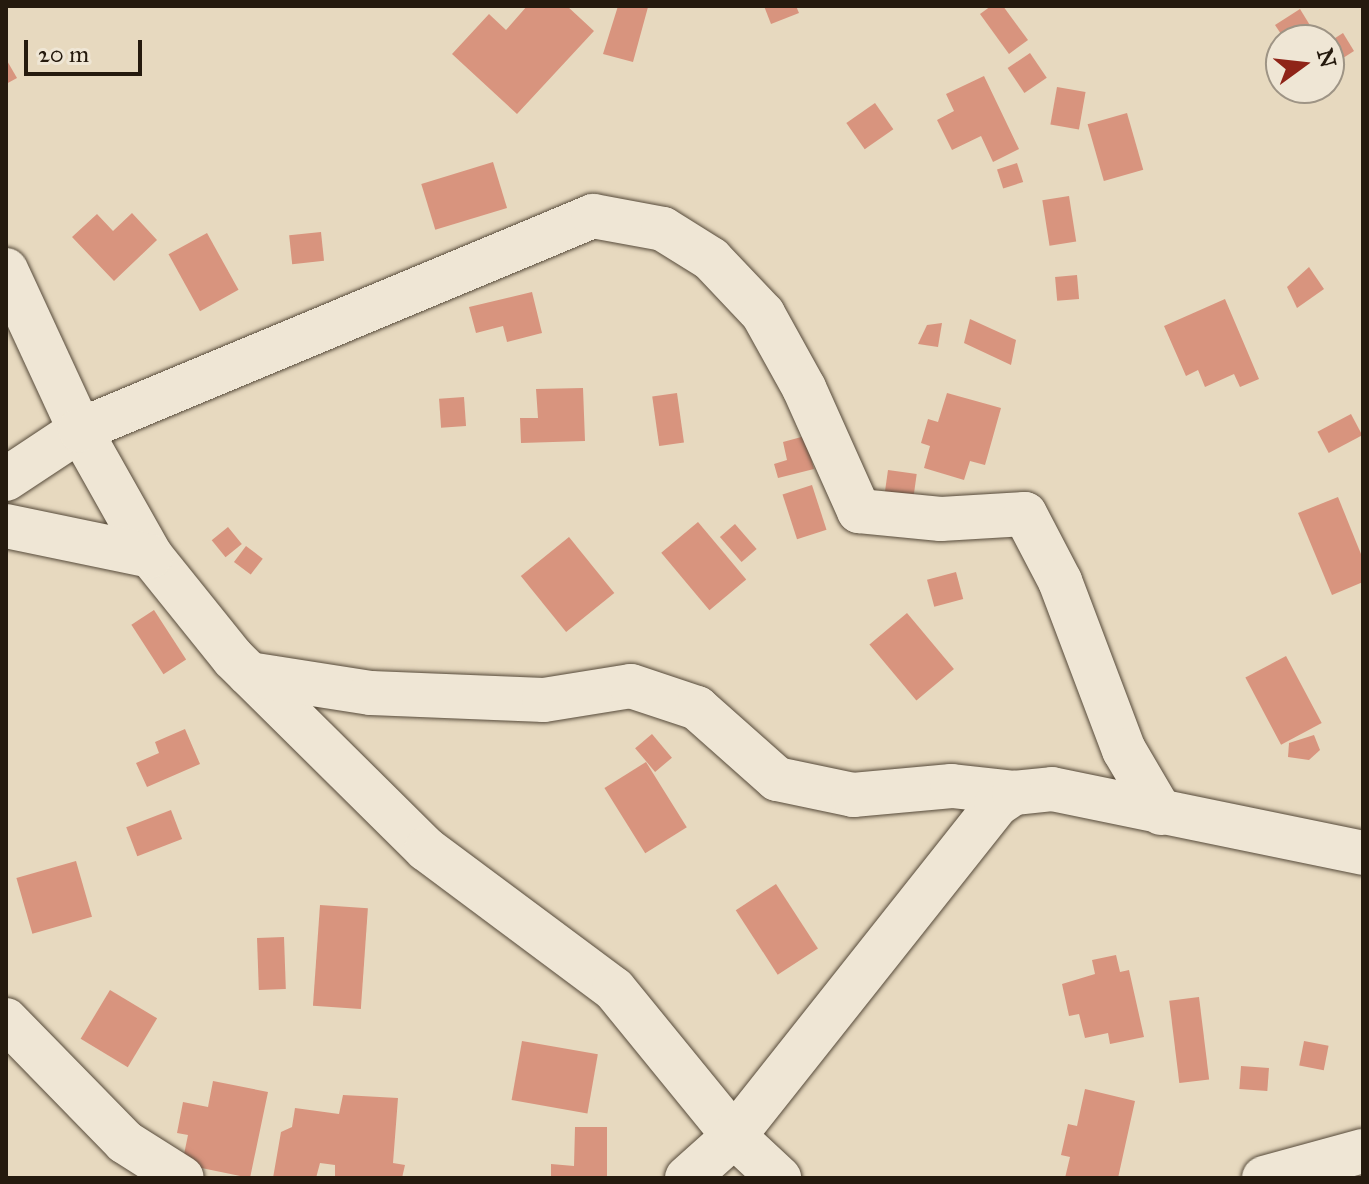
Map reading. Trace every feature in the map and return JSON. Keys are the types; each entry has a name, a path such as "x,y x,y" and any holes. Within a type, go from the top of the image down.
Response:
{"street":[{"path":"6,479 80,430 593,216 663,229 711,259 763,314 804,388 859,511 941,519 1025,514 1060,581 1124,750 1161,813"},
{"path":"6,270 80,430 151,556 249,674 426,849 614,989 734,1136 779,1178"},
{"path":"6,526 151,556"},
{"path":"249,674 371,693 544,700 631,686 697,708 777,779 853,795 952,786 1014,793 1052,789 1363,853"},
{"path":"687,1178 734,1136 996,805 1014,793"},
{"path":"6,1020 125,1142 182,1178"},
{"path":"1264,1178 1363,1151"}],"building":[{"path":"527,6 567,6 594,31 517,114 452,54 489,14 506,30"},
{"path":"618,6 648,7 633,62 603,54"},
{"path":"764,6 796,6 799,13 771,24"},
{"path":"991,6 1003,6 1028,40 1009,54 980,14"},
{"path":"1300,9 1309,24 1277,24"},
{"path":"1345,36 1354,51 1345,57"},
{"path":"1030,53 1047,78 1024,93 1008,68"},
{"path":"6,59 17,78 6,84"},
{"path":"984,76 1019,149 993,162 981,136 952,150 937,120 954,111 946,94"},
{"path":"1057,87 1086,92 1079,129 1050,124"},
{"path":"875,103 893,129 865,149 846,123"},
{"path":"1127,113 1143,170 1104,181 1088,124"},
{"path":"493,162 507,208 435,230 421,184"},
{"path":"1017,163 1023,182 1003,189 997,169"},
{"path":"1069,196 1076,241 1050,246 1042,200"},
{"path":"132,213 157,240 114,281 72,237 97,214 113,231"},
{"path":"321,232 324,261 292,264 289,235"},
{"path":"207,233 239,290 200,311 169,254"},
{"path":"1309,267 1324,289 1297,308 1287,287"},
{"path":"1077,275 1079,299 1057,301 1055,277"},
{"path":"532,292 542,333 507,342 503,326 476,333 469,307"},
{"path":"1225,299 1259,379 1240,387 1234,374 1205,387 1198,370 1186,376 1164,326"},
{"path":"970,319 1016,340 1011,365 964,343"},
{"path":"942,323 938,347 918,344 927,325"},
{"path":"583,388 585,441 521,443 520,418 538,418 536,389"},
{"path":"677,393 684,443 659,446 652,396"},
{"path":"947,393 1001,408 985,465 970,461 964,480 924,468 930,446 921,443 928,419 938,422"},
{"path":"464,397 466,426 441,428 439,399"},
{"path":"1351,414 1362,435 1329,453 1317,432"},
{"path":"805,436 814,469 778,478 774,464 787,460 783,442"},
{"path":"888,470 917,474 913,502 884,498"},
{"path":"812,485 827,530 797,539 783,495"},
{"path":"1338,497 1363,559 1363,582 1332,595 1298,513"},
{"path":"698,522 746,579 709,610 661,553"},
{"path":"735,524 757,549 742,562 720,537"},
{"path":"228,527 242,544 226,557 212,540"},
{"path":"569,537 614,593 566,632 521,576"},
{"path":"246,546 263,559 251,575 234,562"},
{"path":"956,572 963,599 934,607 927,580"},
{"path":"154,610 186,659 163,674 131,625"},
{"path":"907,613 954,669 916,700 869,644"},
{"path":"1286,656 1322,723 1281,745 1245,678"},
{"path":"185,729 200,764 147,787 136,763 159,753 155,742"},
{"path":"652,734 672,758 655,772 635,748"},
{"path":"1314,735 1320,750 1309,760 1288,757 1289,743"},
{"path":"646,762 687,827 645,853 604,788"},
{"path":"171,810 182,839 137,856 126,827"},
{"path":"76,861 92,917 32,934 16,878"},
{"path":"776,884 818,949 778,975 736,910"},
{"path":"320,905 368,908 361,1009 313,1006"},
{"path":"284,937 286,989 259,990 257,938"},
{"path":"1116,955 1120,972 1129,970 1144,1037 1110,1044 1108,1033 1085,1038 1079,1014 1069,1016 1062,984 1095,974 1092,960"},
{"path":"110,990 157,1018 128,1067 81,1039"},
{"path":"1199,997 1209,1079 1179,1083 1169,1001"},
{"path":"522,1041 598,1054 587,1113 512,1100"},
{"path":"1304,1041 1329,1046 1324,1070 1299,1066"},
{"path":"1241,1066 1269,1068 1267,1091 1239,1089"},
{"path":"213,1081 268,1092 250,1178 182,1164 188,1135 177,1133 183,1102 208,1107"},
{"path":"1085,1089 1135,1101 1118,1178 1065,1178 1070,1157 1061,1155 1068,1124 1077,1126"},
{"path":"343,1095 398,1098 393,1163 405,1165 402,1178 335,1178 335,1165 320,1163 316,1178 273,1178 281,1132 292,1127 295,1108 339,1114"},
{"path":"575,1127 607,1127 607,1178 551,1178 551,1164 574,1166"}]}
